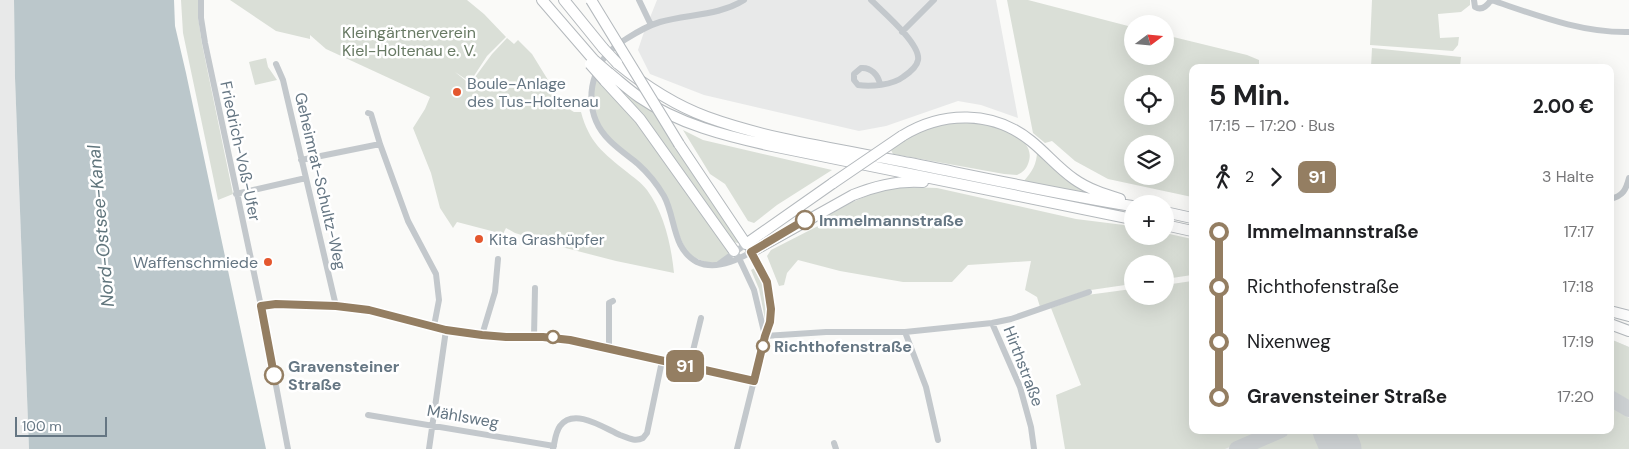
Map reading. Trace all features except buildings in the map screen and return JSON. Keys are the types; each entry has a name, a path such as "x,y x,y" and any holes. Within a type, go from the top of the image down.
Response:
{"highway":[{"path":"542,0 640,119 737,255"},
{"path":"564,0 617,63 656,92 676,104 706,117 726,124 810,143 1124,203"},
{"path":"591,0 679,144 748,248"},
{"path":"607,77 647,102 675,116 722,134 772,146 1124,217"},
{"path":"748,248 833,183 902,136 922,125 944,118 968,117 995,122 1013,129 1032,141 1064,172 1082,184 1124,202"},
{"path":"748,248 870,188 898,182 958,184"},
{"path":"1174,214 1189,217"},
{"path":"1174,227 1189,230"},
{"path":"1614,312 1629,317"},
{"path":"1614,325 1629,331"}],"street":[{"name":"Friedrich-Voß-Ufer","path":"201,0 204,43 261,306 288,449"},
{"path":"639,0 651,25"},
{"path":"744,0 729,8 651,25 613,47 603,59 595,75 592,87 592,107 602,132 655,181 665,198 679,243 688,255 703,264 713,265 719,264 748,248"},
{"path":"871,0 902,32 916,49 919,58 917,64 900,79 880,84"},
{"path":"902,32 934,0"},
{"path":"1474,0 1475,7 1480,9 1491,0 1581,28 1629,32"},
{"name":"Geheimrat-Schultz-Weg","path":"276,64 283,80 336,306"},
{"path":"368,112 371,114 408,221 436,274 439,300 434,326"},
{"path":"302,160 380,144"},
{"path":"236,194 306,178"},
{"path":"1614,197 1623,194 1627,188 1629,178"},
{"path":"737,255 748,248"},
{"path":"737,449 771,317 770,298 765,276 748,248"},
{"path":"737,255 754,290 765,336"},
{"path":"482,335 495,292 498,259"},
{"path":"534,337 536,288"},
{"path":"765,336 826,332 905,332 992,323 1011,319 1089,292"},
{"path":"609,348 609,303 613,300"},
{"path":"261,306 276,304 336,306 369,310 446,330 506,337 554,338 609,348 754,381"},
{"path":"689,367 701,318"},
{"name":"Hirthstraße","path":"992,323 1020,387 1029,420 1034,449"},
{"path":"429,449 446,330"},
{"path":"905,332 926,387 938,440"},
{"path":"553,448 560,426 568,419 574,417 589,421 633,440 643,438 646,433 662,361"},
{"name":"Mählsweg","path":"368,415 553,448"}],"shaded area":[{"path":"0,0 14,0 15,78 29,449 0,449"},
{"path":"657,0 996,0 1018,118 981,105 958,101 886,126 859,131 704,95 650,74 638,50"},
{"path":"1614,341 1629,347 1629,449 1167,449 1189,432 1189,434 1614,434"}],"green space":[{"path":"181,0 198,0 198,17 202,44 233,194 218,200 183,33"},
{"name":"Kleingärtnerverein Kiel-Holtenau e. V.","path":"230,0 467,0 484,14 506,37 487,56 470,82 455,72 470,84 492,54 507,38 514,44 518,40 532,54 564,106 574,112 581,112 588,131 598,146 647,190 658,209 666,229 674,273 554,245 515,233 506,228 503,234 457,222 453,228 440,208 431,173 413,128 430,97 326,49 310,35 310,39 276,31"},
{"path":"1007,0 1028,0 1124,25 1124,65 1174,65 1174,37 1247,55 1259,60 1259,64 1189,64 1189,196 1136,185 1174,185 1174,135 1124,135 1124,182 1108,179 1075,161 1052,141 1045,143 1033,133"},
{"path":"1372,0 1470,0 1470,5 1461,12 1438,14 1440,38 1459,37 1458,45 1453,51 1370,45"},
{"path":"1372,48 1461,57 1460,64 1371,64"},
{"path":"266,58 268,67 277,80 255,85 249,62"},
{"path":"595,75 605,81 734,251 713,265 688,255 655,181 615,146 596,120 592,87"},
{"path":"618,85 651,106 738,243 733,242 659,137"},
{"path":"960,121 988,123 1017,136 1023,141 1030,154 1025,170 1017,175 1004,174 893,154 891,150 893,146 926,126"},
{"path":"683,130 703,140 832,170 777,205 754,223 748,221 725,184 710,174"},
{"path":"1037,151 1102,197 1023,182 1033,168"},
{"path":"906,187 937,188 1076,219 1124,225 1124,245 1174,245 1174,235 1189,238 1189,275 1174,278 1174,255 1124,255 1124,285 1084,291 1040,307 1037,297 1025,290 1031,261 968,265 952,282 903,282 840,271 798,260 787,273 784,285 779,286 767,256 771,250 818,226 820,220 850,203 881,190"},
{"path":"756,267 762,279 767,298 767,318 765,319 759,289 751,270"},
{"path":"1189,281 1189,434 1258,434 1225,449 1065,449 1056,395 1081,385 1051,308 1087,295 1124,290 1124,305 1174,305 1174,284"},
{"path":"1614,341 1629,347 1629,400 1614,392"},
{"path":"1614,409 1629,418 1629,449 1359,449 1353,434 1614,434"},
{"path":"1288,434 1314,434 1323,449 1252,449"}],"water":[{"name":"Nord-Ostsee-Kanal","path":"14,0 174,0 175,26 266,449 29,449 15,78"}],"taxiway":[{"path":"1614,400 1629,409"},
{"path":"1237,449 1272,434"},
{"path":"1332,434 1341,449"}],"runway":[{"path":"1335,434 1341,449"}],"bus line":[{"name":"91","path":"274,375 261,306 308,305 369,310 446,330 482,335 570,340 754,381 770,322 771,309 765,276 751,252 805,220"}],"place":[{"name":"Boule-Anlage des Tus-Holtenau","path":"457,92"},
{"name":"Immelmannstraße","path":"805,220"},
{"name":"Kita Grashüpfer","path":"479,239"},
{"name":"Waffenschmiede","path":"268,262"},
{"name":"Richthofenstraße","path":"763,346"},
{"name":"Gravensteiner Straße","path":"274,375"}]}
